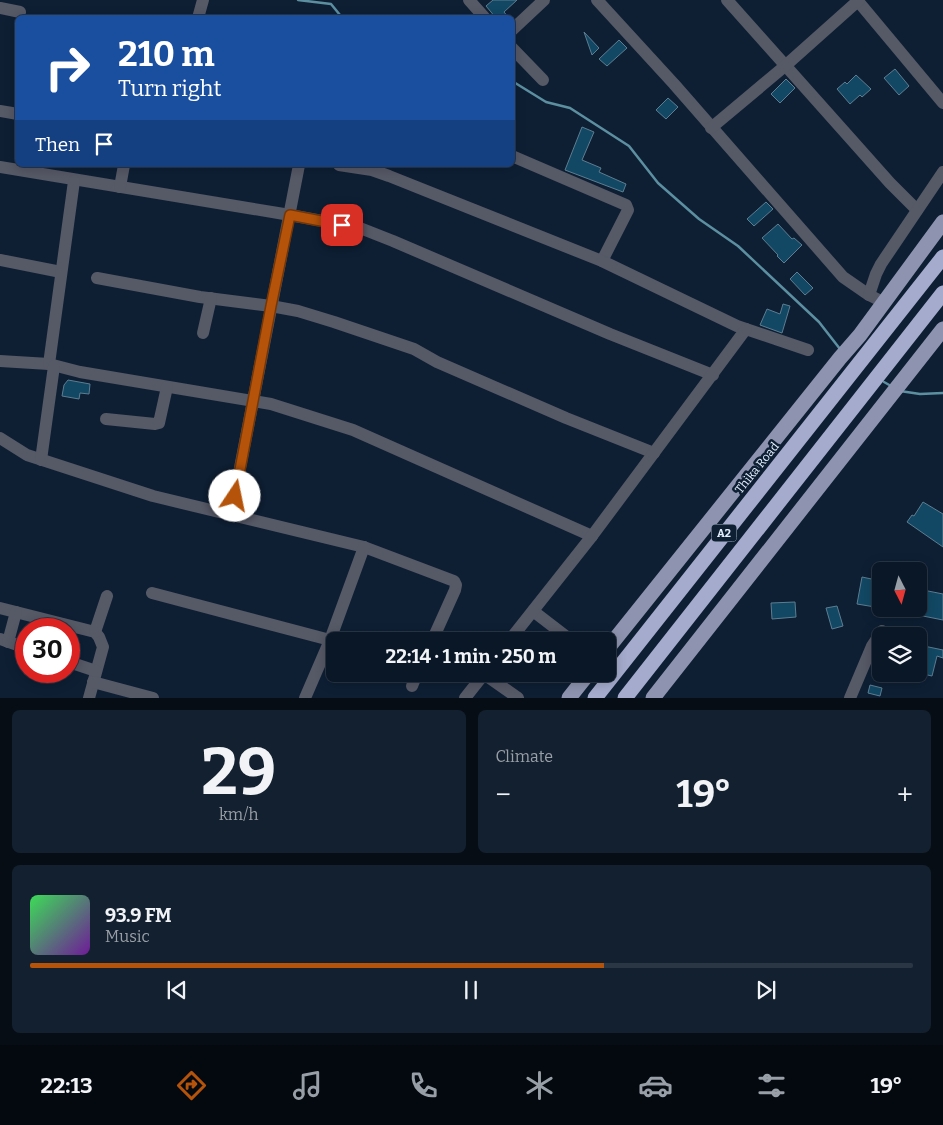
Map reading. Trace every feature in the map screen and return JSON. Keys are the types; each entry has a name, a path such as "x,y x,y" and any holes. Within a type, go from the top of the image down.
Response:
{"highway":[{"name":"Thika Road","path":"594,698 769,476 855,371 943,257"},
{"name":"A2","path":"625,698 943,293"}],"main road":[{"name":"Thika Road","path":"616,638 860,335 943,222"},
{"path":"653,698 943,329"},
{"path":"569,698 582,682"}],"street":[{"path":"199,15 203,0"},
{"path":"470,0 482,15"},
{"path":"515,27 544,0"},
{"path":"597,0 674,84 843,277 883,302"},
{"path":"727,0 890,183 917,210"},
{"path":"711,128 785,66 858,0 943,102"},
{"path":"0,8 20,12"},
{"path":"515,51 543,80"},
{"path":"0,111 15,114"},
{"path":"515,157 626,205 628,210 602,262"},
{"path":"120,187 124,167"},
{"path":"232,514 299,167"},
{"path":"360,167 389,176 602,262 746,329 808,350"},
{"path":"0,168 360,228 610,334 713,375"},
{"path":"869,295 881,264 943,172"},
{"path":"41,460 61,272 74,181"},
{"path":"0,260 61,272"},
{"path":"97,278 298,311 334,322 414,350 437,362 566,418 654,453"},
{"path":"203,333 212,298"},
{"path":"516,632 592,536 746,329"},
{"path":"0,361 52,365 253,401 298,411 353,430 592,536"},
{"path":"106,419 159,423 167,387"},
{"path":"0,438 27,455 153,496 364,546 454,581 456,585 455,590 436,632"},
{"path":"333,632 364,546"},
{"path":"152,593 326,639"},
{"path":"95,632 106,596"},
{"path":"0,608 95,632 100,637 103,647 89,698"},
{"path":"533,611 560,632"},
{"path":"4,641 16,612"},
{"path":"850,698 872,646"},
{"path":"305,698 326,649"},
{"path":"80,668 95,676 153,698"},
{"path":"465,698 478,682"},
{"path":"495,682 518,698"}],"building":[{"path":"493,0 517,0 504,12 506,15 494,15 486,6"},
{"path":"584,32 599,48 592,55"},
{"path":"619,40 627,48 607,66 599,59"},
{"path":"895,69 909,86 899,95 884,78"},
{"path":"856,75 871,89 862,97 860,95 850,104 837,89 845,82 847,84"},
{"path":"786,79 795,88 780,103 771,94"},
{"path":"668,98 678,107 666,119 656,110"},
{"path":"582,127 594,132 582,160 601,168 599,172 626,184 623,192 565,170"},
{"path":"766,202 773,209 754,226 747,219"},
{"path":"778,224 792,239 794,238 802,245 784,263 762,238"},
{"path":"797,272 813,288 805,295 790,279"},
{"path":"783,304 790,306 782,333 760,325 767,309 780,314"},
{"path":"68,380 90,384 89,394 80,393 79,399 62,396 64,385"},
{"path":"923,502 943,514 943,547 907,522 912,515 914,516"},
{"path":"862,577 872,579 872,606 857,604"},
{"path":"928,591 943,594 943,620 928,617"},
{"path":"795,602 796,617 772,619 771,603"},
{"path":"837,606 843,626 832,629 826,608"},
{"path":"927,647 943,650 943,658 937,656 932,676 927,675"},
{"path":"870,685 882,688 880,696 868,693"}],"waterway":[{"path":"298,0 331,4 340,15"},
{"path":"515,83 546,102 570,108 629,146 658,183 699,219 738,246 819,322 840,349"},
{"path":"884,382 891,386"},
{"path":"900,391 920,394 943,393"}],"route":[{"path":"235,496 290,215 342,225"}]}
